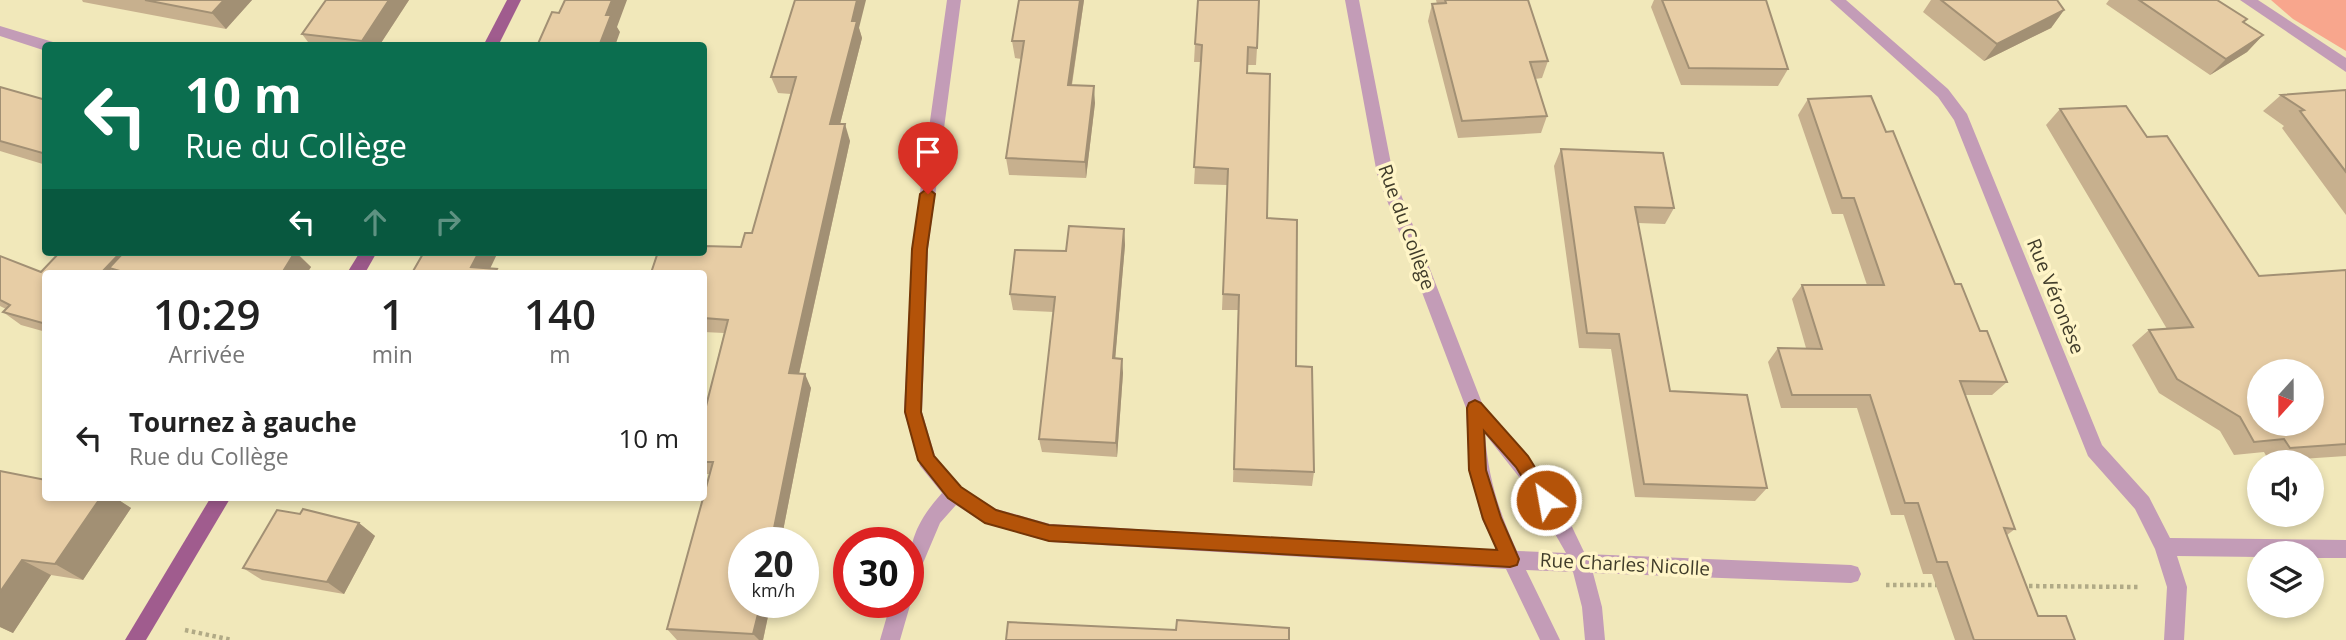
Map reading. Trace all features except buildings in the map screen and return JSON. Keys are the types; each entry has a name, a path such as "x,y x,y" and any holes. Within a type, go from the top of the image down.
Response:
{"main road":[{"path":"492,42 514,0"},
{"path":"135,640 219,501"}],"street":[{"name":"Rue Charles Nicolle","path":"954,0 920,249 913,412 927,460 954,493 991,517 1049,533 1510,559 1851,574"},
{"name":"Rue du Collège","path":"1352,0 1385,174 1475,408 1478,470 1492,519 1550,640"},
{"name":"Rue Véronèse","path":"1838,0 1943,93 1961,118 2095,450 2142,503 2164,547 2177,587 2174,640"},
{"path":"2247,0 2346,66"},
{"path":"0,31 42,44"},
{"name":"Rue du Collège","path":"1475,408 1522,462 1558,520 1579,561 1590,594 1595,640"},
{"path":"924,538 933,517 954,493"},
{"path":"2164,547 2346,549"},
{"path":"890,640 896,618"}],"path":[{"path":"1851,574 1878,585 1945,585"},
{"path":"2013,586 2177,587"},
{"path":"146,621 232,640"}],"shaded area":[{"path":"2271,0 2346,0 2346,51 2293,19"}],"route":[{"path":"928,194 920,249 913,412 927,460 954,493 991,517 1049,533 1510,559 1492,519 1478,470 1475,408 1522,462 1546,500"}]}
